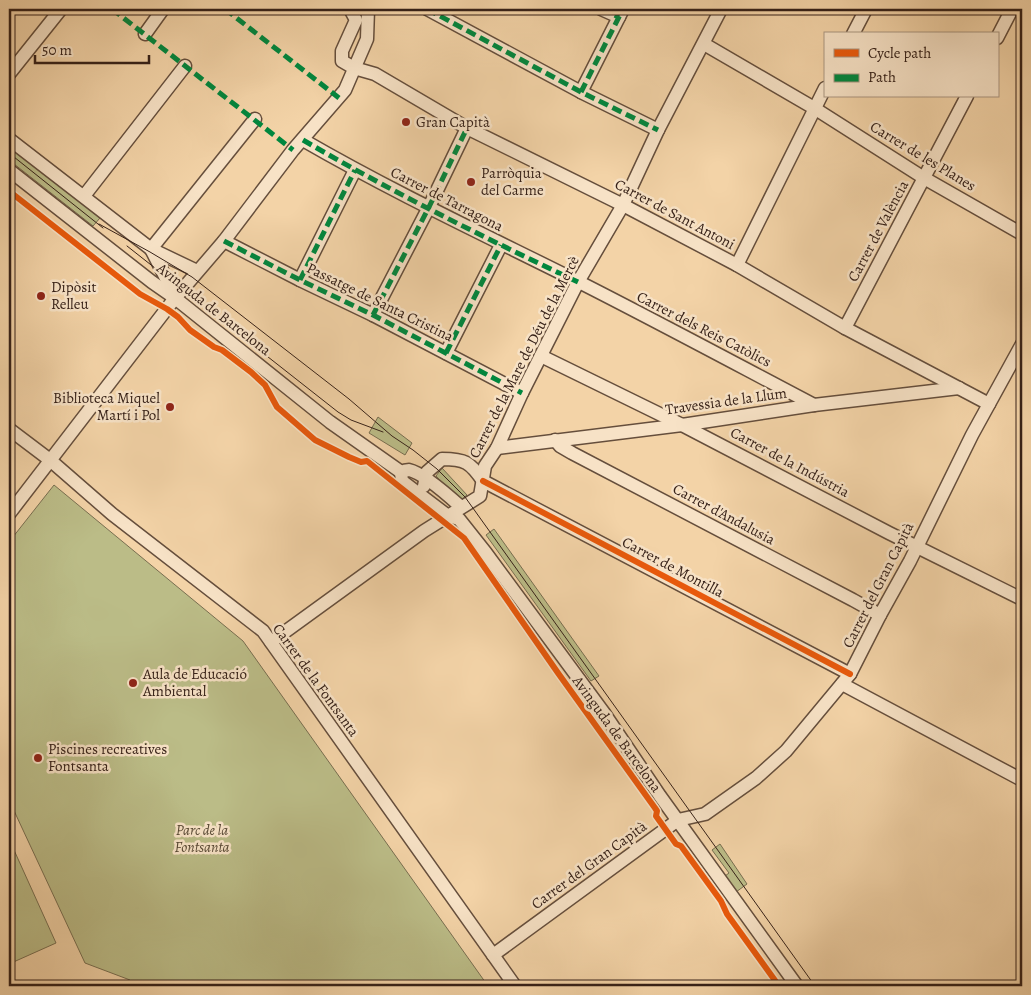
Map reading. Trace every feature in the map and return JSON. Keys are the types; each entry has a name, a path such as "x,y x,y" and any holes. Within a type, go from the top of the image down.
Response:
{"street":[{"path":"9,74 61,9"},
{"path":"145,34 163,9"},
{"path":"9,514 175,298 224,241 293,150 349,84 367,39 368,9"},
{"path":"581,92 621,13 601,9"},
{"name":"Carrer de la Mare de Déu de la Mercè","path":"271,642 480,496 485,466 498,448 522,393 578,282 623,204 658,130 721,9"},
{"path":"854,32 866,9"},
{"path":"998,36 1012,9"},
{"path":"434,10 581,92 658,130"},
{"name":"Carrer de Sant Antoni","path":"353,14 342,51 342,61 354,68 375,74 467,128 623,204 737,265 845,328 989,404"},
{"name":"Carrer de les Planes","path":"704,44 814,108 924,178 1022,234"},
{"path":"84,196 185,66"},
{"path":"737,265 824,90"},
{"name":"Carrer de València","path":"845,328 966,98"},
{"path":"175,298 151,250 255,119"},
{"path":"373,315 429,207 467,128"},
{"name":"Avinguda de Barcelona","path":"9,139 151,250 197,271"},
{"name":"Carrer de Tarragona","path":"303,140 355,170 578,282"},
{"name":"Avinguda de Barcelona","path":"9,170 175,298 330,422 401,472 402,480 425,500 456,514"},
{"path":"300,280 355,170"},
{"name":"Passatge de Santa Cristina","path":"224,241 373,315 522,393"},
{"path":"446,353 501,245"},
{"name":"Carrer dels Reis Catòlics","path":"578,282 814,405"},
{"name":"Carrer del Gran Capità","path":"493,955 678,820 705,814 756,778 786,751 850,674 917,547 972,435 1022,344"},
{"name":"Carrer de la Indústria","path":"541,356 682,425 917,547 1022,599"},
{"name":"Travessia de la Llum","path":"498,448 682,425 814,405 959,388"},
{"name":"Carrer de la Fontsanta","path":"9,429 50,460 112,514 263,631 515,986"},
{"name":"Carrer d'Andalusia","path":"555,440 560,446 572,453 880,615"},
{"name":"Carrer de Montilla","path":"424,478 431,467 442,459 465,461 483,481 850,674"},
{"name":"Avinguda de Barcelona","path":"401,472 408,470 424,478 444,492 456,514 604,713 797,986"},
{"path":"424,478 425,500"},
{"path":"842,684 1022,780"}],"green space":[{"path":"9,146 100,218 93,226 9,160"},
{"path":"378,417 412,443 405,455 369,433"},
{"path":"442,468 467,495 460,501 436,476"},
{"name":"Parc de la Fontsanta","path":"54,485 243,641 488,986 133,986 130,980 85,963 9,800 9,542"},
{"path":"494,529 599,676 591,681 486,535"},
{"path":"9,839 56,943 9,964"},
{"path":"720,844 747,884 736,892 725,876 729,873 712,850"}],"tram line":[{"path":"9,153 103,228"},
{"path":"99,224 192,277 349,399 392,436 437,469 465,497 815,986"},
{"path":"127,246 338,412 351,420 383,432"}],"marked path":[{"path":"112,9 293,150"},
{"path":"225,9 339,98"},
{"path":"427,9 581,92 658,130"},
{"path":"601,9 619,17"},
{"path":"581,92 623,9"},
{"path":"373,315 429,207 467,128"},
{"path":"303,140 439,214 578,282"},
{"path":"300,280 355,170"},
{"path":"224,241 373,315 522,393"},
{"path":"446,353 501,245"}],"cycle path":[{"path":"9,191 140,294 167,309 178,317 190,330 214,347 222,350 251,372 265,385 277,407 315,440 361,462 367,461 464,538 655,808 657,811 656,816 676,844 681,846 721,901 727,914 779,986"},
{"path":"483,481 850,674"}],"place":[{"name":"Gran Capità","path":"406,122"},
{"name":"Parròquia del Carme","path":"471,182"},
{"name":"Dipòsit Relleu","path":"41,296"},
{"name":"Biblioteca Miquel Martí i Pol","path":"170,407"},
{"name":"Aula de Educació Ambiental","path":"133,683"},
{"name":"Piscines recreatives Fontsanta","path":"38,758"}]}
